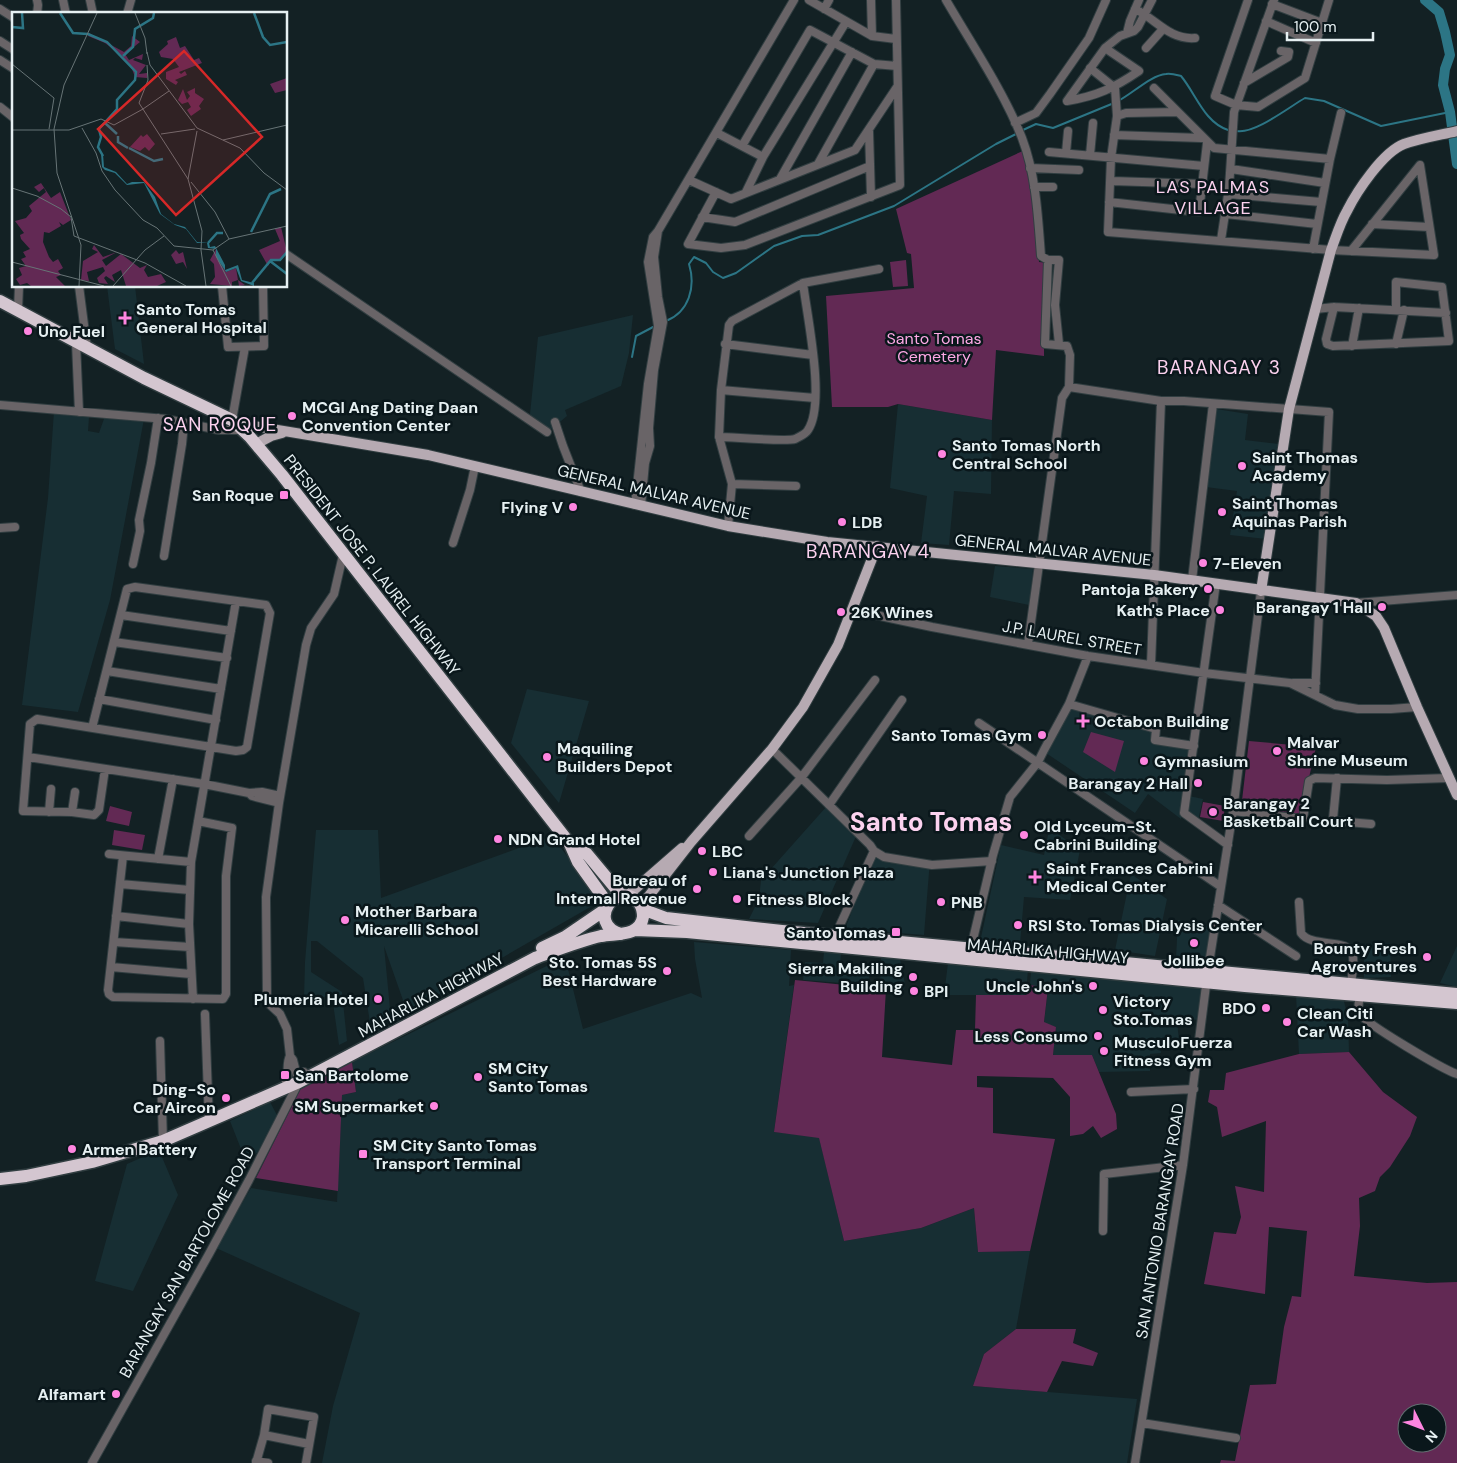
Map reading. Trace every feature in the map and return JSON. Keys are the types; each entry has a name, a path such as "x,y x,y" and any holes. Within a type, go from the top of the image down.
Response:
{"highway":[{"name":"PRESIDENT JOSE P. LAUREL HIGHWAY","path":"0,301 82,346 237,424 256,444 570,844 578,862 607,906"},
{"name":"PRESIDENT JOSE P. LAUREL HIGHWAY","path":"570,844 587,854 624,896"},
{"path":"624,896 635,900 641,908 642,921 635,930 621,934 609,926 605,917 607,906 614,898 624,896"},
{"name":"MAHARLIKA HIGHWAY","path":"0,1179 26,1176 92,1162 163,1141 209,1122 260,1098 565,937 607,906"},
{"name":"MAHARLIKA HIGHWAY","path":"641,908 666,918 835,936 970,954"},
{"name":"MAHARLIKA HIGHWAY","path":"635,930 687,932 970,954 1208,976 1360,995 1457,1003"},
{"name":"MAHARLIKA HIGHWAY","path":"296,1078 535,958 591,939 621,934"},
{"name":"MAHARLIKA HIGHWAY","path":"1208,976 1351,984 1457,994"}],"main road":[{"path":"1261,591 1289,410 1331,250 1347,211 1361,188 1389,154 1403,144 1457,131"},
{"name":"GENERAL MALVAR AVENUE","path":"237,424 428,455 728,526 826,542 1154,575 1356,603 1376,616 1384,628 1457,795"},
{"path":"256,444 271,436 288,432"},
{"path":"641,908 691,842 772,749 803,707 838,645 877,546"},
{"path":"624,896 677,851 691,842"}],"street":[{"path":"127,12 131,0"},
{"path":"638,506 645,463 650,446 649,428 654,370 663,322 654,257 658,231 794,0"},
{"path":"808,0 872,36 896,38"},
{"path":"824,9 829,0"},
{"path":"871,0 872,36"},
{"path":"716,192 688,244 721,248 745,245 900,185 896,0"},
{"path":"946,0 1001,96 1022,138 1034,187 1041,256 1048,260 1060,260 1055,305 1059,344"},
{"path":"1014,123 1036,112 1050,94 1087,41 1106,0"},
{"path":"1127,34 1139,0"},
{"path":"1105,48 1139,72 1115,88 1089,97 1067,101 1105,48 1120,36 1138,27 1152,0"},
{"path":"1248,0 1215,96 1236,105 1258,107 1305,78 1329,0"},
{"path":"1221,240 1231,168 1234,112 1273,2 1322,23"},
{"path":"0,9 12,17"},
{"path":"1135,9 1146,14 1163,29 1178,37 1195,38"},
{"path":"1266,21 1316,43"},
{"path":"746,192 763,157 846,22"},
{"path":"1146,48 1163,29"},
{"path":"742,146 810,30 874,64 897,66"},
{"path":"0,41 12,49"},
{"path":"1244,83 1288,57 1289,52 1281,51"},
{"path":"780,179 852,52"},
{"path":"0,60 12,68"},
{"path":"818,164 874,64"},
{"path":"1090,68 1115,88 1117,103 1111,158 1112,181 1108,232 1313,249 1350,251 1434,255 1420,165 1350,251"},
{"path":"689,180 730,198 855,150 897,87"},
{"path":"1154,88 1214,148 1330,159"},
{"path":"0,107 12,116"},
{"path":"1117,116 1178,112"},
{"path":"1313,249 1321,202 1341,113"},
{"path":"1090,155 1092,123"},
{"path":"869,130 871,197"},
{"path":"1066,153 1068,131"},
{"path":"717,133 763,157"},
{"path":"1114,135 1204,140"},
{"path":"1109,202 1199,212 1203,184 1204,140"},
{"path":"860,143 869,148"},
{"path":"1049,152 1204,166"},
{"path":"702,217 735,222 870,166"},
{"path":"1030,168 1079,170"},
{"path":"1231,168 1325,183"},
{"path":"1112,181 1203,184"},
{"path":"1034,187 1053,187"},
{"path":"1228,194 1321,202"},
{"path":"1226,214 1317,224"},
{"path":"1372,224 1429,227"},
{"path":"288,255 547,432"},
{"path":"1028,644 1062,398 1069,387 1070,355 1067,346 1045,344 1048,260"},
{"path":"728,526 732,484 719,437 725,344 729,325 732,321 803,283 879,268"},
{"path":"1334,307 1326,339 1327,344 1333,346 1352,346 1396,344 1449,341 1442,287 1396,282 1400,310 1396,344"},
{"path":"719,437 793,440 807,432 814,414 815,398 813,355 803,283"},
{"path":"18,310 19,288"},
{"path":"78,288 82,346 79,412"},
{"path":"222,288 228,346 245,347 264,346 263,288"},
{"path":"1316,309 1334,307 1446,313"},
{"path":"1352,346 1359,308"},
{"path":"725,344 813,355"},
{"path":"0,404 158,418 219,430 237,424 245,347"},
{"path":"1069,387 1160,401 1184,401 1329,412 1315,695"},
{"path":"721,390 815,398"},
{"path":"1151,665 1160,401"},
{"path":"1192,580 1213,404"},
{"path":"133,564 158,418"},
{"path":"164,556 184,422"},
{"path":"555,422 581,492"},
{"path":"453,544 470,490 475,466"},
{"path":"732,484 796,486"},
{"path":"0,528 15,527"},
{"path":"296,1078 294,1060 290,1056 287,1029 280,1014 267,1002 266,897 279,799 306,645 311,628 334,594 343,555"},
{"path":"1216,584 1184,813 1228,845"},
{"path":"92,728 127,589 130,587 266,605 269,608 270,613 264,651 247,747 236,751 212,746 92,728 36,719 30,724 23,812 72,812 94,815 100,810 105,769"},
{"name":"SAN ANTONIO BARANGAY ROAD","path":"1135,1463 1194,1089 1220,886 1233,811 1261,591"},
{"path":"1356,603 1457,595"},
{"path":"193,999 189,924 191,862 236,602"},
{"name":"J.P. LAUREL STREET","path":"852,610 1088,656 1249,679 1316,684"},
{"path":"121,615 231,631"},
{"path":"114,642 227,658"},
{"path":"970,954 992,861 1010,797 1038,762 1069,704 1088,656"},
{"path":"107,671 221,689"},
{"path":"748,836 801,778 875,680"},
{"name":"J.P. LAUREL STREET","path":"1290,683 1336,705 1358,709 1417,707"},
{"path":"99,700 216,720"},
{"path":"829,805 902,700"},
{"path":"1069,704 1156,729 1155,740 1194,746"},
{"path":"979,723 1220,886"},
{"path":"772,749 874,851 884,857 937,866 992,861"},
{"path":"28,757 204,784 249,793 262,792 279,799"},
{"path":"1233,811 1303,819 1309,780 1315,778 1387,780 1449,778"},
{"path":"1337,778 1332,819 1370,824"},
{"path":"158,859 173,779"},
{"path":"49,812 51,789"},
{"path":"72,812 75,792"},
{"path":"123,856 109,994 113,997 223,999 226,994 226,876 232,828 198,820"},
{"path":"835,936 874,851"},
{"path":"109,854 191,862"},
{"path":"120,884 190,890"},
{"path":"1299,902 1301,933 1308,941 1346,946 1352,951 1351,984"},
{"path":"1218,905 1296,956"},
{"path":"116,916 189,924"},
{"path":"114,942 190,947"},
{"path":"111,967 191,974"},
{"path":"1360,995 1358,1008 1362,1017 1384,1032 1457,1074"},
{"path":"206,1014 209,1122"},
{"path":"160,1041 163,1141"},
{"name":"BARANGAY SAN BARTOLOME ROAD","path":"92,1463 218,1238 296,1078 289,1073 288,1060 290,1056"},
{"path":"1131,1092 1194,1089"},
{"path":"1103,1231 1104,1174 1183,1165"},
{"path":"268,1463 256,1462 264,1435 268,1408 314,1417 306,1463"},
{"path":"1142,1423 1236,1438"},
{"path":"264,1435 309,1444"}],"shaded area":[{"name":"Santo Tomas General Hospital","path":"107,288 135,288 144,364 115,349"},
{"path":"633,315 629,353 621,386 565,410 567,416 549,431 532,419 530,414 538,337"},
{"name":"Santo Tomas North Central School","path":"898,404 992,420 991,494 954,491 949,545 921,543 927,496 890,488"},
{"name":"Saint Thomas Academy","path":"1216,409 1248,414 1245,440 1279,444 1266,539 1230,535 1237,491 1206,487"},
{"path":"54,411 89,417 88,431 99,433 105,416 144,419 110,600 78,712 22,705 48,498"},
{"path":"995,566 1033,569 1029,605 990,597"},
{"name":"Maquiling Builders Depot","path":"527,689 589,701 559,803 511,743"},
{"path":"1069,708 1156,729 1155,740 1192,747 1181,819 1148,794 1135,813 1046,753"},
{"path":"1189,796 1203,799 1198,820 1186,813"},
{"path":"827,806 857,834 818,923 749,919 759,899 761,880"},
{"path":"316,830 378,830 381,898 552,836 597,896 592,906 413,1009 409,1001 404,1003 384,946 391,1019 371,1029 363,978 317,941 311,941 311,972 342,992 347,1041 339,1045 332,996 304,999 305,962"},
{"name":"Saint Frances Cabrini Medical Center","path":"1054,831 1080,850 1070,900 1024,897 1020,944 980,942 1001,845 1044,855 1048,835"},
{"path":"875,852 930,860 924,935 845,929"},
{"path":"1131,874 1167,899 1155,956 1115,950"},
{"name":"Jollibee","path":"1178,920 1213,927 1207,963 1176,958"},
{"path":"694,942 791,950 789,986 794,985 774,1132 819,1137 844,1241 921,1228 974,1208 978,1252 1030,1251 1016,1329 984,1354 973,1386 1137,1399 1127,1463 322,1463 333,1406 360,1313 216,1248 251,1188 337,1202 342,1095 356,1092 352,1062 565,957 583,1029 691,993 702,998"},
{"path":"1390,943 1391,977 1364,978 1364,944"},
{"path":"1457,946 1457,987 1440,983"},
{"path":"824,952 841,953 840,965 870,968 868,985 803,980 805,962 823,963"},
{"path":"881,958 900,959 905,984 904,990 880,989"},
{"path":"948,963 1028,969 1026,995 944,995"},
{"path":"1031,970 1204,987 1201,1019 1177,1022 1179,1040 1160,1043 1161,1053 1150,1054 1150,1071 1099,1072 1092,1055 1053,1055 1056,1027 1044,1023 1048,988 1030,985"},
{"path":"1296,994 1342,994 1348,1017 1349,1052 1299,1054"},
{"path":"270,1102 278,1117 257,1153 245,1159 230,1121"},
{"path":"159,1150 178,1195 133,1291 95,1281 127,1164"}],"green space":[{"name":"Santo Tomas Cemetery","path":"1025,150 1034,188 1039,262 1049,263 1044,301 1044,356 996,350 992,420 898,404 888,407 832,407 826,296 914,288 911,254 907,253 896,209"},
{"path":"906,260 908,286 893,287 890,262"},
{"path":"1091,732 1124,741 1115,772 1083,752"},
{"path":"1249,741 1316,747 1300,817 1241,809"},
{"name":"Barangay 2 Basketball Court","path":"1203,802 1225,806 1223,821 1200,817"},
{"path":"110,806 132,812 129,826 106,821"},
{"path":"114,830 145,835 142,850 112,845"},
{"path":"795,980 886,989 882,1057 952,1065 956,1030 975,1030 976,995 1026,995 1030,985 1048,988 1044,1022 1056,1027 1053,1055 1092,1055 1116,1114 1117,1129 1101,1138 1093,1126 1083,1134 1070,1136 1070,1097 1053,1078 977,1076 977,1087 993,1088 993,1133 1055,1139 1030,1251 978,1252 974,1208 921,1228 844,1241 819,1138 774,1132"},
{"path":"1349,1052 1383,1092 1417,1117 1410,1136 1390,1167 1380,1177 1375,1191 1359,1198 1360,1226 1354,1276 1427,1283 1457,1282 1457,1463 1220,1463 1221,1460 1235,1461 1250,1385 1276,1384 1284,1327 1292,1296 1301,1297 1307,1231 1269,1227 1265,1294 1204,1284 1214,1232 1236,1234 1241,1217 1235,1186 1264,1192 1266,1121 1222,1137 1217,1107 1208,1102 1210,1090 1224,1090 1226,1073 1299,1054"},
{"path":"352,1062 356,1092 342,1095 338,1191 256,1178 302,1086"},
{"path":"1016,1329 1076,1329 1073,1343 1098,1353 1093,1366 1062,1361 1047,1392 973,1386 984,1354"}],"waterway":[{"path":"1425,0 1439,12 1450,55 1445,69 1443,85 1450,112 1457,164"},
{"path":"1118,101 1160,75 1181,76 1201,107 1213,121 1228,130"},
{"path":"1237,131 1244,131 1262,124 1305,98 1324,101 1381,126 1450,112"},
{"path":"1023,130 1036,124 1053,128 1114,103"},
{"path":"666,321 680,312 689,298 692,281 689,264 694,257 706,263 713,272 723,278 736,273 774,246 802,236 818,235 894,206 996,144 1016,134"},
{"path":"632,357 636,336 655,326"}],"place":[{"name":"Santo Tomas General Hospital","path":"125,318"},
{"name":"Uno Fuel","path":"28,331"},
{"name":"MCGI Ang Dating Daan Convention Center","path":"292,416"},
{"name":"Santo Tomas North Central School","path":"942,454"},
{"name":"Saint Thomas Academy","path":"1242,466"},
{"name":"San Roque","path":"284,495"},
{"name":"Flying V","path":"573,507"},
{"name":"Saint Thomas Aquinas Parish","path":"1222,512"},
{"name":"LDB","path":"842,522"},
{"name":"7-Eleven","path":"1203,563"},
{"name":"Pantoja Bakery","path":"1208,589"},
{"name":"Barangay 1 Hall","path":"1382,607"},
{"name":"Kath's Place","path":"1220,610"},
{"name":"26K Wines","path":"841,612"},
{"name":"Octabon Building","path":"1083,721"},
{"name":"Santo Tomas Gym","path":"1042,735"},
{"name":"Malvar Shrine Museum","path":"1277,751"},
{"name":"Maquiling Builders Depot","path":"547,757"},
{"name":"Gymnasium","path":"1144,761"},
{"name":"Barangay 2 Hall","path":"1198,783"},
{"name":"Barangay 2 Basketball Court","path":"1213,812"},
{"name":"Old Lyceum-St. Cabrini Building","path":"1024,835"},
{"name":"NDN Grand Hotel","path":"498,839"},
{"name":"LBC","path":"702,851"},
{"name":"Liana's Junction Plaza","path":"713,872"},
{"name":"Saint Frances Cabrini Medical Center","path":"1035,877"},
{"name":"Bureau of Internal Revenue","path":"697,889"},
{"name":"Fitness Block","path":"737,899"},
{"name":"PNB","path":"941,902"},
{"name":"Mother Barbara Micarelli School","path":"345,920"},
{"name":"RSI Sto. Tomas Dialysis Center","path":"1018,925"},
{"name":"Santo Tomas","path":"896,932"},
{"name":"Jollibee","path":"1194,943"},
{"name":"Bounty Fresh Agroventures","path":"1427,957"},
{"name":"Sto. Tomas 5S Best Hardware","path":"667,971"},
{"name":"Sierra Makiling Building","path":"913,977"},
{"name":"Uncle John's","path":"1093,986"},
{"name":"BPI","path":"914,991"},
{"name":"Plumeria Hotel","path":"378,999"},
{"name":"BDO","path":"1266,1008"},
{"name":"Victory Sto.Tomas","path":"1103,1010"},
{"name":"Clean Citi Car Wash","path":"1287,1022"},
{"name":"Less Consumo","path":"1098,1036"},
{"name":"MusculoFuerza Fitness Gym","path":"1104,1051"},
{"name":"San Bartolome","path":"285,1075"},
{"name":"SM City Santo Tomas","path":"478,1077"},
{"name":"Ding-So Car Aircon","path":"226,1098"},
{"name":"SM Supermarket","path":"434,1106"},
{"name":"Armen Battery","path":"72,1149"},
{"name":"SM City Santo Tomas Transport Terminal","path":"363,1154"},
{"name":"Alfamart","path":"116,1394"}],"district":[{"name":"LAS PALMAS VILLAGE","path":"1213,197"},
{"name":"BARANGAY 3","path":"1219,367"},
{"name":"SAN ROQUE","path":"220,424"},
{"name":"BARANGAY 4","path":"868,551"},
{"name":"Santo Tomas","path":"931,822"}]}
